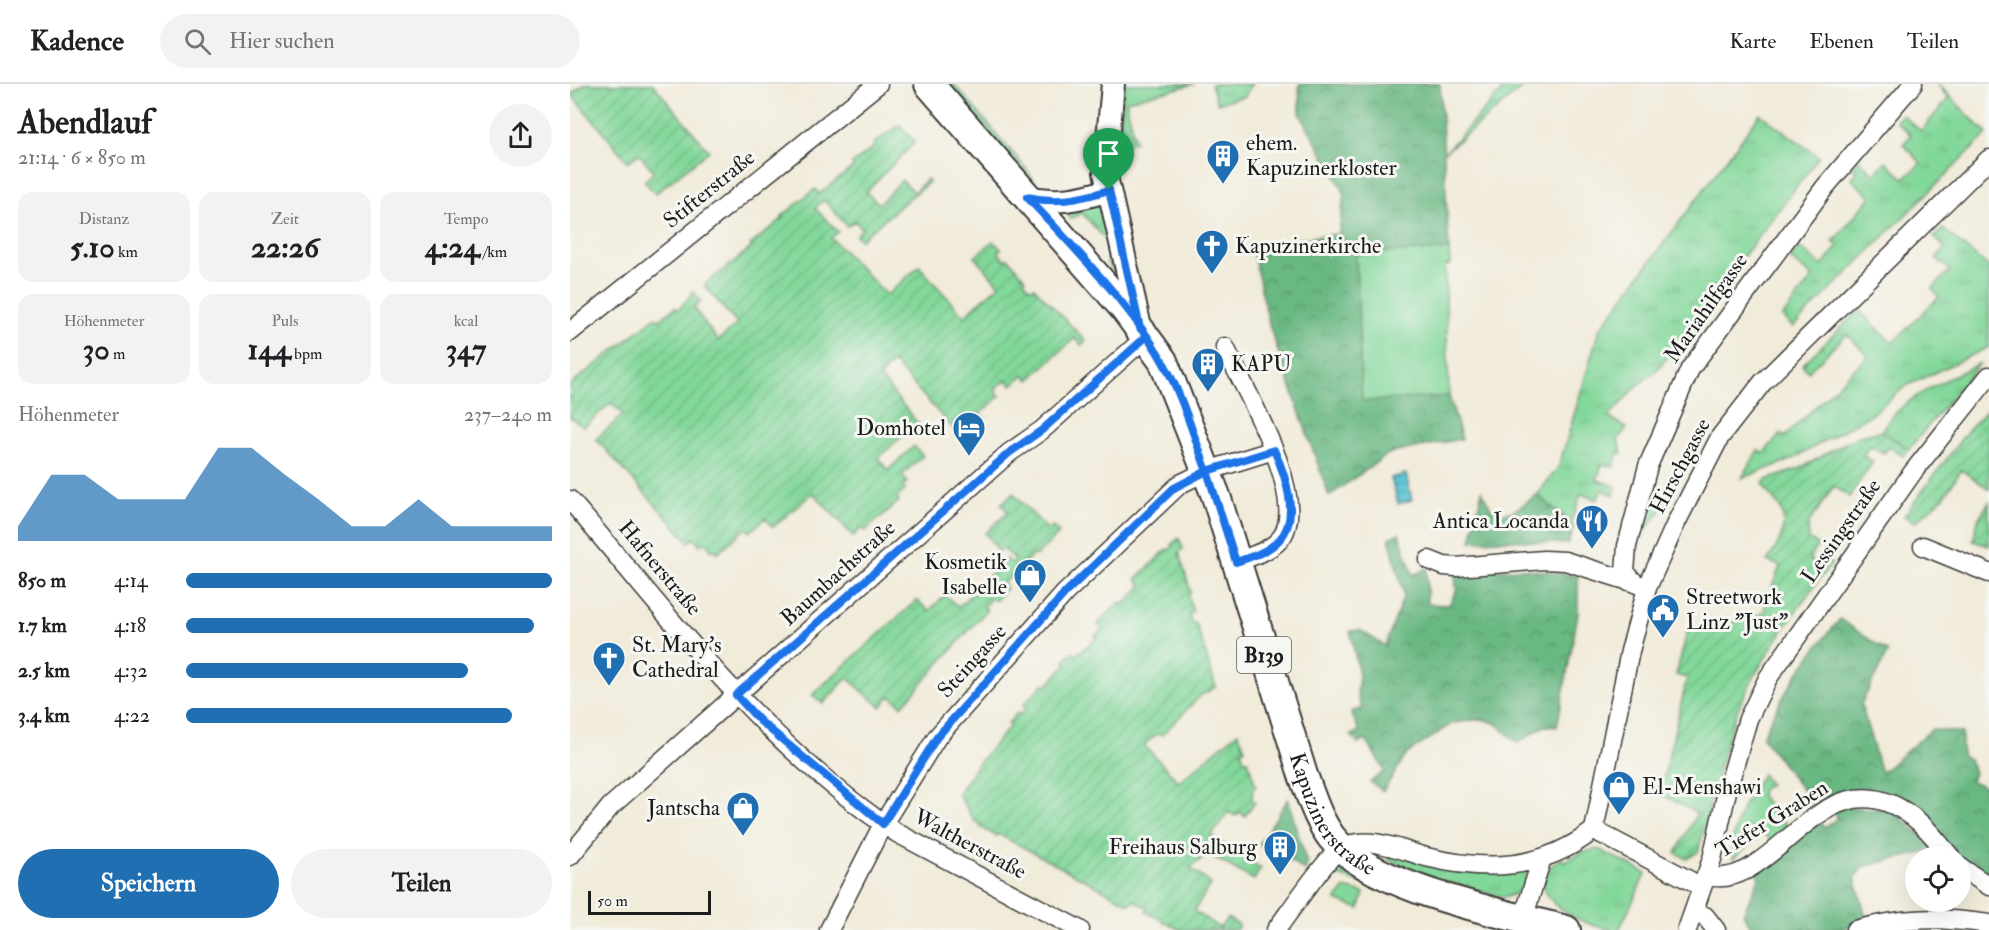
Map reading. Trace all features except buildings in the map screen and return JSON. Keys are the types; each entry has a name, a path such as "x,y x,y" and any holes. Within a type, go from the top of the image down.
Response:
{"main road":[{"name":"B139","path":"928,84 1137,324"},
{"name":"Kapuzinerstraße","path":"1137,324 1169,373 1207,471 1303,775 1327,831 1341,848 1384,874 1425,891 1566,930"}],"street":[{"name":"Stifterstraße","path":"570,332 878,84"},
{"name":"Kapuzinerstraße","path":"1113,84 1105,165 1137,324"},
{"name":"Mariahilfgasse","path":"1641,585 1625,572 1630,533 1648,466 1683,381 1756,277 1825,187 1913,84"},
{"name":"Hirschgasse","path":"1594,830 1641,585 1720,437 1739,409 1763,382 1989,159"},
{"path":"1027,197 1050,202 1068,201 1109,190"},
{"name":"Baumbachstraße","path":"570,856 611,806 1009,453 1042,430 1137,324"},
{"path":"1225,347 1274,450 1287,491 1290,511 1286,527 1275,543 1236,562"},
{"name":"Lessingstraße","path":"1687,930 1704,881 1748,719 1768,678 1913,472 1989,376"},
{"path":"1207,471 1274,450"},
{"name":"Steingasse","path":"829,930 883,824 937,737 1058,601 1174,488 1207,471"},
{"name":"Hafnerstraße","path":"570,500 736,695"},
{"path":"1923,546 1989,573"},
{"path":"1429,560 1444,566 1456,567 1544,560 1565,561 1641,585"},
{"name":"Waltherstraße","path":"736,695 760,721 883,824 1080,930"},
{"name":"Tiefer Graben","path":"1704,881 1738,874 1822,812 1855,799 1881,801 1908,813 1941,846"},
{"path":"1276,930 1341,848 1363,844 1385,844 1428,857 1494,866 1541,861 1594,830 1704,881"},
{"path":"1524,919 1541,861"},
{"path":"1971,874 1989,886"},
{"path":"1694,912 1705,916 1716,930"},
{"path":"1855,930 1900,919 1925,918 1989,924"}],"green space":[{"path":"584,84 653,84 709,151 655,194 644,181 654,172 639,154 628,162 571,94"},
{"path":"949,84 954,84 1029,172 1035,183 1033,184"},
{"path":"1124,84 1195,84 1126,101 1135,142 1118,146"},
{"path":"1211,84 1252,84 1245,96 1217,103"},
{"path":"1299,84 1440,84 1449,250 1356,254 1362,400 1449,396 1462,439 1390,453 1329,496 1270,328 1251,245 1339,234 1344,192 1300,114"},
{"path":"1508,84 1527,84 1445,152"},
{"path":"1938,84 1987,134 1793,327 1782,317 1813,277 1790,259 1799,247 1822,266 1838,246 1833,242 1871,197 1851,179 1857,172 1852,167 1859,160 1874,174 1886,161 1904,179 1921,163 1903,144 1911,135 1896,121 1902,115 1921,131 1948,99"},
{"path":"1760,114 1819,157 1659,368 1636,387 1608,417 1627,428 1618,439 1622,454 1618,453 1614,467 1602,464 1597,480 1616,486 1614,495 1602,490 1597,500 1581,494 1571,522 1537,495 1559,466 1599,330"},
{"path":"900,125 915,142 866,192 879,204 902,180 914,192 927,179 929,182 860,240 856,235 862,229 855,221 847,226 824,200 815,208 838,232 831,238 887,295 919,266 964,316 999,285 975,257 993,241 1001,249 998,252 1005,260 1008,258 1026,279 1024,281 1031,289 1034,287 1086,341 1081,345 1075,338 1029,380 1024,375 1012,385 1006,380 995,389 1000,396 980,414 985,419 981,422 979,420 967,431 962,426 956,432 893,362 880,377 920,426 912,434 908,431 878,458 888,470 914,446 923,456 902,475 907,482 903,486 905,490 897,498 899,501 865,531 862,528 853,536 813,493 773,527 765,518 750,532 746,528 718,553 714,549 712,551 704,542 700,545 693,538 689,542 596,439 623,415 611,403 584,427 570,417 570,385 656,317 659,320 675,307 678,310 694,292 701,302 694,308 718,341 737,324 704,285 752,247 750,245 815,189 819,194 853,167 852,164 874,147 873,144"},
{"path":"1100,205 1117,275 1107,263 1111,254 1106,240 1082,213 1070,219 1066,211"},
{"path":"1943,229 1989,267 1989,347 1906,386 1872,414 1793,459 1742,478 1758,450 1763,453 1781,434 1784,437 1868,356 1847,334 1808,372 1802,365 1859,310 1892,343 1939,297 1932,289 1950,270 1936,258 1945,248 1934,237"},
{"path":"1449,250 1450,264 1445,267 1449,396 1362,401 1356,254"},
{"path":"1980,363 1909,449 1882,431 1901,408 1913,399"},
{"path":"1989,408 1989,489 1961,470 1944,497 1915,522 1904,516 1968,430"},
{"path":"1882,431 1909,449 1903,456 1889,447 1884,453 1870,446 1863,455 1873,462 1849,497 1834,486 1808,524 1809,539 1818,545 1809,559 1821,568 1827,560 1832,564 1789,620 1748,688 1726,743 1698,852 1687,859 1676,853 1697,813 1646,786 1661,789 1687,678 1676,675 1688,629 1698,631 1762,614 1780,566 1767,561 1775,550 1784,522 1780,508 1763,484 1766,480 1799,469 1858,436"},
{"path":"1482,491 1491,508 1500,515 1513,511 1537,495 1574,526 1568,544 1510,540 1471,541"},
{"path":"1013,493 1048,530 1052,526 1059,533 1037,555 1033,555 1018,569 1022,572 1015,580 1011,576 1003,584 1007,587 995,601 991,598 984,606 987,610 902,706 890,696 881,707 847,678 823,704 812,695 917,600 929,611 945,595 958,607 1006,559 1012,563 1015,559 1003,549 999,552 985,533 1008,512 1001,504"},
{"path":"1647,495 1667,503 1636,542"},
{"path":"1989,502 1989,546 1973,541 1978,519"},
{"path":"1399,533 1413,575 1427,568 1427,604 1449,605 1456,591 1455,571 1525,569 1578,576 1578,614 1557,727 1544,726 1518,743 1495,723 1482,719 1453,723 1407,754 1383,791 1370,782 1385,771 1366,740 1358,744 1351,735 1359,731 1351,712 1362,708 1357,695 1359,674 1350,631 1360,630 1385,646 1404,595 1389,538"},
{"path":"1179,538 1183,549 1179,552 1191,593 1188,595 1193,612 1189,614 1192,624 1196,623 1216,687 1200,696 1162,735 1157,734 1144,745 1179,782 1238,732 1245,749 1241,751 1244,760 1248,760 1256,787 1253,788 1252,800 1255,802 1245,816 1239,812 1236,816 1228,812 1211,836 1261,868 1254,880 1208,854 1190,868 1211,884 1194,911 1220,928 1227,918 1239,925 1236,930 1180,930 1146,912 1148,908 1133,900 1130,904 998,834 996,836 980,827 981,824 974,821 958,793 976,766 1011,725 1008,723 1017,713 1020,715 1026,709 1022,706 1044,683 1047,685 1067,663 1064,660 1072,652 1075,655 1097,638 1095,636 1102,629 1098,624 1120,602 1123,605 1142,586 1136,579"},
{"path":"1840,619 1888,652 1861,704 1881,773 1932,729 1962,733 1962,756 1969,759 1974,773 1971,781 1986,787 1989,793 1989,877 1971,864 1971,846 1949,846 1911,809 1866,787 1824,798 1813,804 1762,737 1779,704 1816,648"},
{"path":"1762,774 1770,785 1762,789 1761,796 1791,830 1773,844 1764,833 1733,859 1733,837 1736,826"},
{"path":"1288,799 1307,864 1305,871 1278,852 1275,855 1259,844"},
{"path":"1844,807 1892,810 1934,846 1905,846 1905,857 1863,867 1855,877 1867,921 1840,930 1753,930 1743,914 1759,878 1755,870 1819,822 1825,828 1837,818 1833,811"},
{"path":"1598,849 1646,873 1619,930 1589,924 1573,916 1548,896 1544,884 1547,871 1561,858 1564,861 1583,852"},
{"path":"1390,855 1526,871 1526,876 1520,890 1502,897 1443,881 1389,860"},
{"path":"1340,867 1349,868 1387,890 1341,877 1332,871"},
{"path":"1345,888 1364,893 1359,909 1336,900"}],"water":[{"path":"1406,474 1412,500 1398,504 1391,478"}],"place":[{"name":"ehem. Kapuzinerkloster","path":"1223,185"},
{"name":"Kapuzinerkirche","path":"1212,275"},
{"name":"KAPU","path":"1208,393"},
{"name":"Domhotel","path":"969,457"},
{"name":"Antica Locanda","path":"1592,550"},
{"name":"Kosmetik Isabelle","path":"1030,604"},
{"name":"Streetwork Linz \"Just\"","path":"1663,639"},
{"name":"St. Mary's Cathedral","path":"609,687"},
{"name":"El-Menshawi","path":"1619,816"},
{"name":"Jantscha","path":"743,837"},
{"name":"Freihaus Salburg","path":"1280,876"}],"route":[{"path":"1109,190 1068,201 1050,202 1027,197 1053,225 1124,308 1147,336 1169,373 1207,471 1274,450 1285,478 1290,511 1284,534 1269,548 1236,562 1207,471 1180,484 1065,593 958,711 937,737 883,824 760,721 736,695 1009,453 1042,430 1147,336 1140,328 1109,190"}]}
